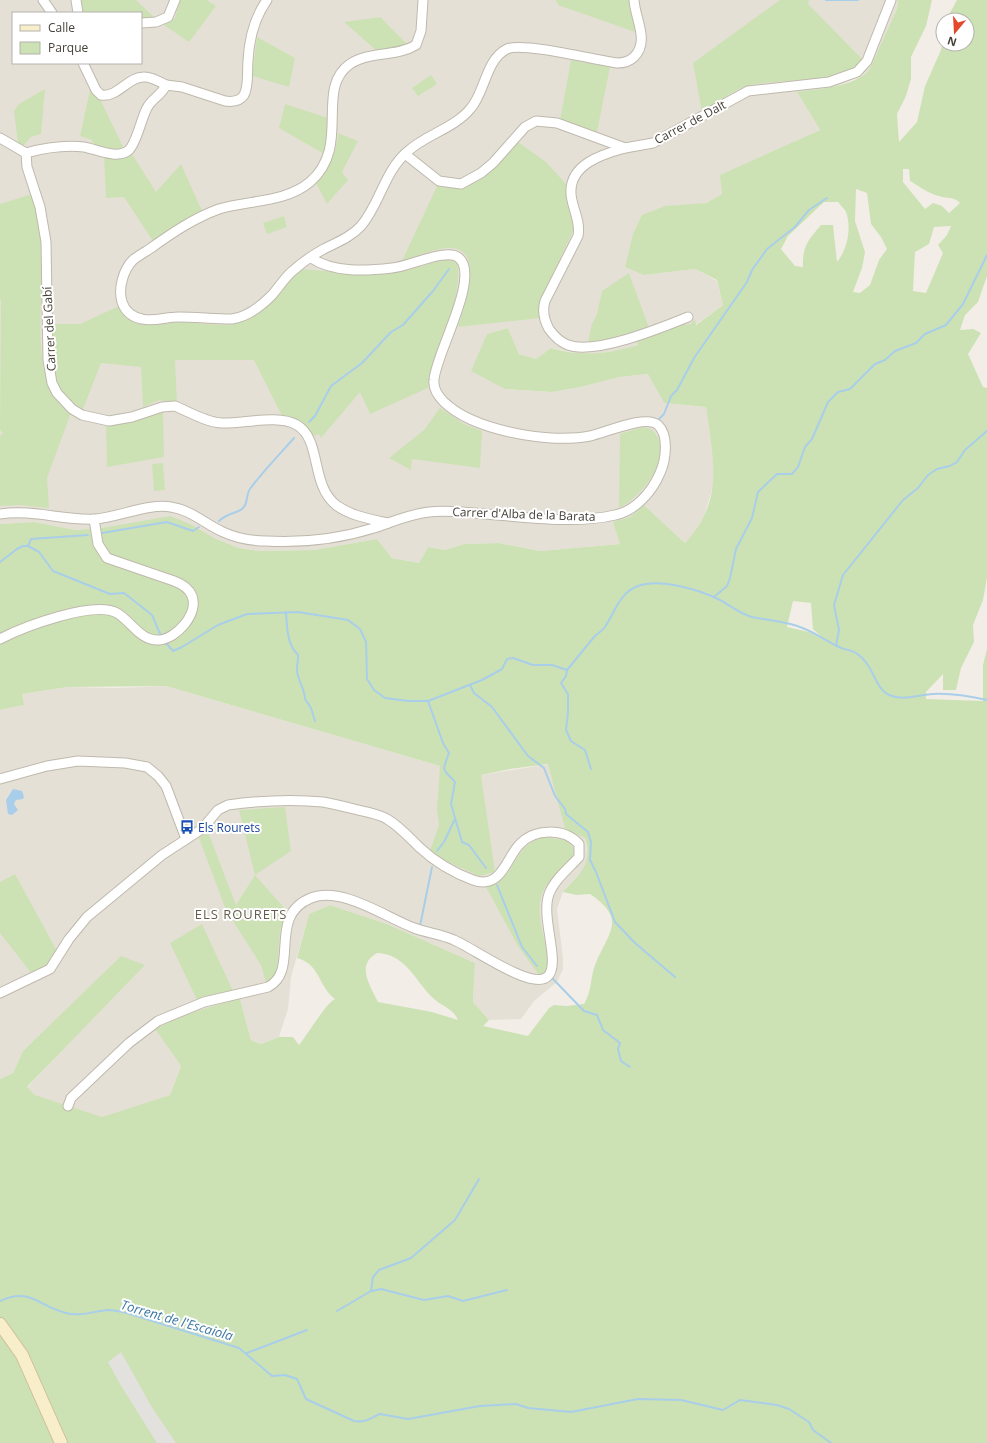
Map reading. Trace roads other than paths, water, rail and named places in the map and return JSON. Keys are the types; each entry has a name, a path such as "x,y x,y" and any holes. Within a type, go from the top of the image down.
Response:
{"street":[{"path":"43,0 51,12"},
{"path":"76,0 78,12"},
{"path":"142,23 156,22 168,17 175,0"},
{"path":"83,64 96,90 101,95 110,95 137,78 145,77 166,85 182,87 225,101 232,102 239,100 245,94 246,90 251,37 257,17 267,0"},
{"path":"422,0 421,30 416,45 397,53 357,61 350,64 338,77 334,84 332,99 332,141 324,166 318,174 300,189 268,200 208,213 167,237 134,260 128,267 121,284 121,299 127,312 143,320 177,317 220,319 240,318 271,296 293,270 348,236 361,226 388,178 405,154 465,115 480,95 494,62 507,49 516,47 534,48 608,62 624,63 628,61 637,53 642,41 634,0"},
{"name":"Carrer de Dalt","path":"688,317 644,335 581,347 568,345 560,341 552,333 545,321 543,311 545,300 578,236 579,229 571,194 574,178 590,161 603,154 659,141 748,91 829,82 857,72 867,61 891,0"},
{"path":"0,138 26,153 70,146 122,154 133,144 148,106 163,92 166,85"},
{"path":"405,154 439,181 450,184 461,184 481,173 493,163 525,127 536,121 557,123 625,148"},
{"name":"Carrer del Gabí","path":"26,153 28,167 40,207 46,242 48,360 52,383 64,402 82,415 109,421 132,417 169,406 175,406 220,423 280,420 293,423 304,430 310,438 320,481 330,499 355,515 388,523"},
{"name":"Carrer d'Alba de la Barata","path":"311,258 328,266 355,270 393,268 448,254 456,256 462,260 465,269 463,289 434,380 438,395 454,411 465,417 499,429 556,438 577,438 589,436 647,420 656,423 662,432 665,451 664,464 660,475 643,498 627,511 616,515 582,519 442,511 417,514 388,523"},
{"path":"0,514 26,512 94,519 167,506 181,509 197,516 221,531 234,536 270,542 299,542 333,538 388,523"},
{"path":"0,639 67,614 82,610 99,609 116,612 142,635 154,640 170,637 182,626 191,614 193,597 190,592 183,584 107,558 98,544 94,519"},
{"path":"0,779 47,766 78,761 125,763 147,767 158,776 166,786 186,839"},
{"path":"0,993 50,968 69,939 87,917 162,855 202,829 218,810 228,805 308,801 324,802 386,818 433,859 475,881 491,880 499,876 519,844 535,834 555,832 565,834 579,844 579,857 555,883 549,894 546,906 546,916 553,957 551,972 546,978 534,980 521,976 455,940 413,928 361,904 338,897 313,897 299,904 290,916 285,933 282,970 279,978 274,984 268,987 204,1002 158,1021 129,1043 71,1098 68,1106"},
{"path":"0,1324 22,1355 61,1443"}],"water":[{"path":"13,789 22,791 24,797 23,799 16,800 14,804 18,810 12,815 8,814 6,800"}],"waterway":[{"path":"826,0 858,0"},
{"path":"657,421 664,414 671,396 677,390 694,358 747,282 752,270 767,249 795,227 809,210 827,198"},
{"path":"714,597 727,586 736,549 752,518 758,492 777,474 792,474 798,467 805,447 812,439 828,402 838,392 850,389 875,364 885,360 895,351 916,343 925,334 946,325 963,304 987,255"},
{"path":"309,422 315,416 331,386 362,363 391,332 403,325 433,291 449,269"},
{"path":"836,646 839,630 834,605 843,575 903,500 918,488 928,475 937,469 950,466 957,462 965,450 987,431"},
{"path":"219,521 245,506 250,489 294,438"},
{"path":"102,533 167,522 193,531 199,527"},
{"path":"28,546 31,539 88,535"},
{"path":"0,562 17,549 23,546 28,546 39,552 53,571 110,594 124,593 152,615 161,636"},
{"path":"165,642 173,651 218,625 247,614 298,612 348,620 360,629 366,642 367,679 374,690 385,698 408,701 428,701 482,680 502,669 507,659 513,658 533,665 552,665 567,670 594,637 605,627 626,593 638,586 658,583 680,586 702,592 720,600 748,616 799,626 839,647 854,652 867,663 884,692 894,697 905,698 933,694 946,694 987,700"},
{"path":"286,612 287,630 290,641 294,651 298,655 298,675 305,699 311,708 315,721"},
{"path":"567,670 566,676 561,683 568,694 566,730 571,741 585,750 591,769"},
{"path":"470,685 474,693 492,707 528,756 544,768 555,796 565,809 566,814 588,832 591,842 590,860 615,922 635,943 675,977"},
{"path":"428,701 443,743 449,753 444,770 455,782 451,804 462,842 469,845 486,868"},
{"path":"437,851 444,842 455,819"},
{"path":"420,926 432,867"},
{"path":"497,885 522,947 537,966"},
{"path":"553,979 584,1011 597,1015 603,1030 620,1043 618,1049 621,1061 630,1067"},
{"path":"337,1311 371,1291 373,1277 379,1270 411,1258 455,1220 479,1179"},
{"path":"372,1291 381,1289 424,1300 448,1296 463,1301 507,1290"},
{"name":"Torrent de l'Escaiola","path":"0,1301 10,1297 27,1297 56,1310 72,1314 108,1310 118,1311 239,1348 272,1376 285,1375 297,1379 306,1399 354,1421 365,1421 380,1414 408,1419 480,1406 516,1404 528,1408 571,1412 638,1399 681,1400 723,1410 740,1400 777,1405 789,1409 809,1422 813,1430 831,1443"},
{"path":"247,1353 307,1330"}],"place":[{"name":"Els Rourets","path":"187,827"}],"district":[{"name":"ELS ROURETS","path":"241,914"}]}
